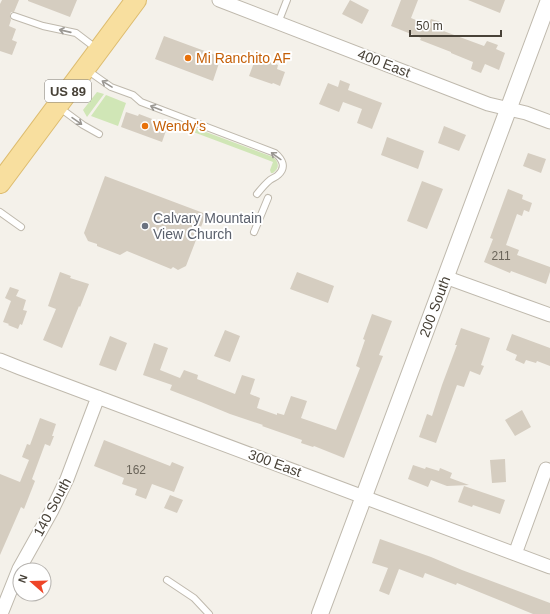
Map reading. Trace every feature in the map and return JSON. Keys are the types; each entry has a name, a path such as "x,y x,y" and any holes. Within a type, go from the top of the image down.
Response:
{"main road":[{"name":"US 89","path":"2,176 57,106 136,0"}],"street":[{"name":"400 East","path":"219,0 488,104 526,113 550,122"},
{"name":"200 South","path":"320,614 549,0"},
{"path":"445,277 550,315"},
{"name":"300 East","path":"0,360 550,566"},
{"name":"140 South","path":"1,614 20,569 68,480 98,397"},
{"path":"515,554 546,469"}],"lane":[{"path":"278,23 287,0"},
{"path":"14,16 43,26 76,33 99,50"},
{"path":"84,68 111,87 133,95 141,102 275,153 283,162 280,174 271,179 257,194"},
{"path":"57,106 83,125 99,134"},
{"path":"254,232 268,198"},
{"path":"0,212 21,227"},
{"path":"167,580 194,598 209,614"}],"green space":[{"path":"97,92 104,94 87,117 83,110"},
{"path":"106,95 126,103 118,126 91,116"},
{"path":"182,123 273,157 277,161 278,167 273,173 271,173 270,170 273,162 180,127"}],"building":[{"path":"2,0 19,0 14,12 11,12 10,15 11,20 9,26 16,29 12,40 17,42 12,55 0,51 0,4"},
{"path":"28,0 77,0 70,17"},
{"path":"350,0 369,10 362,24 342,14"},
{"path":"401,0 418,0 411,18 428,25 431,19 441,22 438,29 484,46 487,41 498,45 496,49 505,53 499,70 485,64 481,73 471,69 473,62 391,26"},
{"path":"468,0 505,0 500,13"},
{"name":"Mi Ranchito AF","path":"164,36 221,57 213,81 155,59"},
{"path":"263,59 278,65 277,69 285,72 280,86 249,76 255,60 262,63"},
{"path":"340,80 350,84 348,90 382,103 372,129 357,123 362,109 343,102 339,112 319,104 328,83 338,87"},
{"name":"Wendy's","path":"126,112 138,116 139,114 168,125 162,142 121,127"},
{"path":"444,126 466,135 459,151 438,143"},
{"path":"387,137 424,151 418,169 381,155"},
{"path":"528,153 546,159 541,173 523,166"},
{"path":"105,176 206,214 186,266 178,270 173,267 171,269 127,251 120,255 88,241 84,233"},
{"path":"422,181 443,189 427,229 407,221"},
{"path":"508,189 523,195 522,199 532,203 529,212 524,210 522,216 517,214 506,245 519,250 517,255 550,267 546,284 511,271 510,273 484,262 493,239 490,238"},
{"path":"60,272 71,276 70,278 89,284 62,348 43,340 56,309 48,306"},
{"path":"297,272 334,286 328,303 290,289"},
{"path":"10,287 19,290 16,296 26,300 23,310 27,311 22,325 20,324 18,329 3,322 11,301 5,298"},
{"path":"372,314 392,321 379,355 383,356 344,458 314,446 301,443 302,440 170,390 172,385 143,375 154,343 168,348 160,370 180,378 184,370 198,375 197,379 235,394 242,375 255,379 250,394 260,398 257,408 277,415 277,413 284,415 291,396 307,401 301,418 336,430 360,368 356,366 365,340 363,339"},
{"path":"461,328 490,338 481,365 484,366 480,375 470,371 464,387 457,385 436,443 419,437 427,414 432,416 457,345 455,345"},
{"path":"225,330 240,336 230,362 214,356"},
{"path":"512,334 550,348 550,366 537,361 536,363 526,360 524,364 515,360 517,355 506,350"},
{"path":"110,336 127,343 116,371 99,365"},
{"path":"522,410 531,427 515,436 505,420"},
{"path":"40,418 56,424 52,436 54,436 50,446 45,444 32,479 35,481 24,509 21,507 0,555 0,474 20,482 29,460 22,457 27,444 30,445"},
{"path":"104,440 170,466 172,462 184,467 174,492 152,484 146,499 135,495 137,489 122,484 124,478 94,466"},
{"path":"505,459 506,482 492,483 490,460"},
{"path":"413,465 439,471 440,468 452,473 450,478 469,485 447,486 431,480 428,487 408,479"},
{"path":"464,486 505,500 500,514 473,505 472,507 458,502"},
{"path":"170,495 183,500 177,513 164,508"},
{"path":"380,539 550,603 550,614 533,614 457,583 456,585 425,573 423,578 399,569 389,595 379,591 388,568 372,563"}],"place":[{"name":"Mi Ranchito AF","path":"188,58"},
{"name":"Wendy's","path":"145,126"},
{"name":"Calvary Mountain View Church","path":"145,226"}]}
